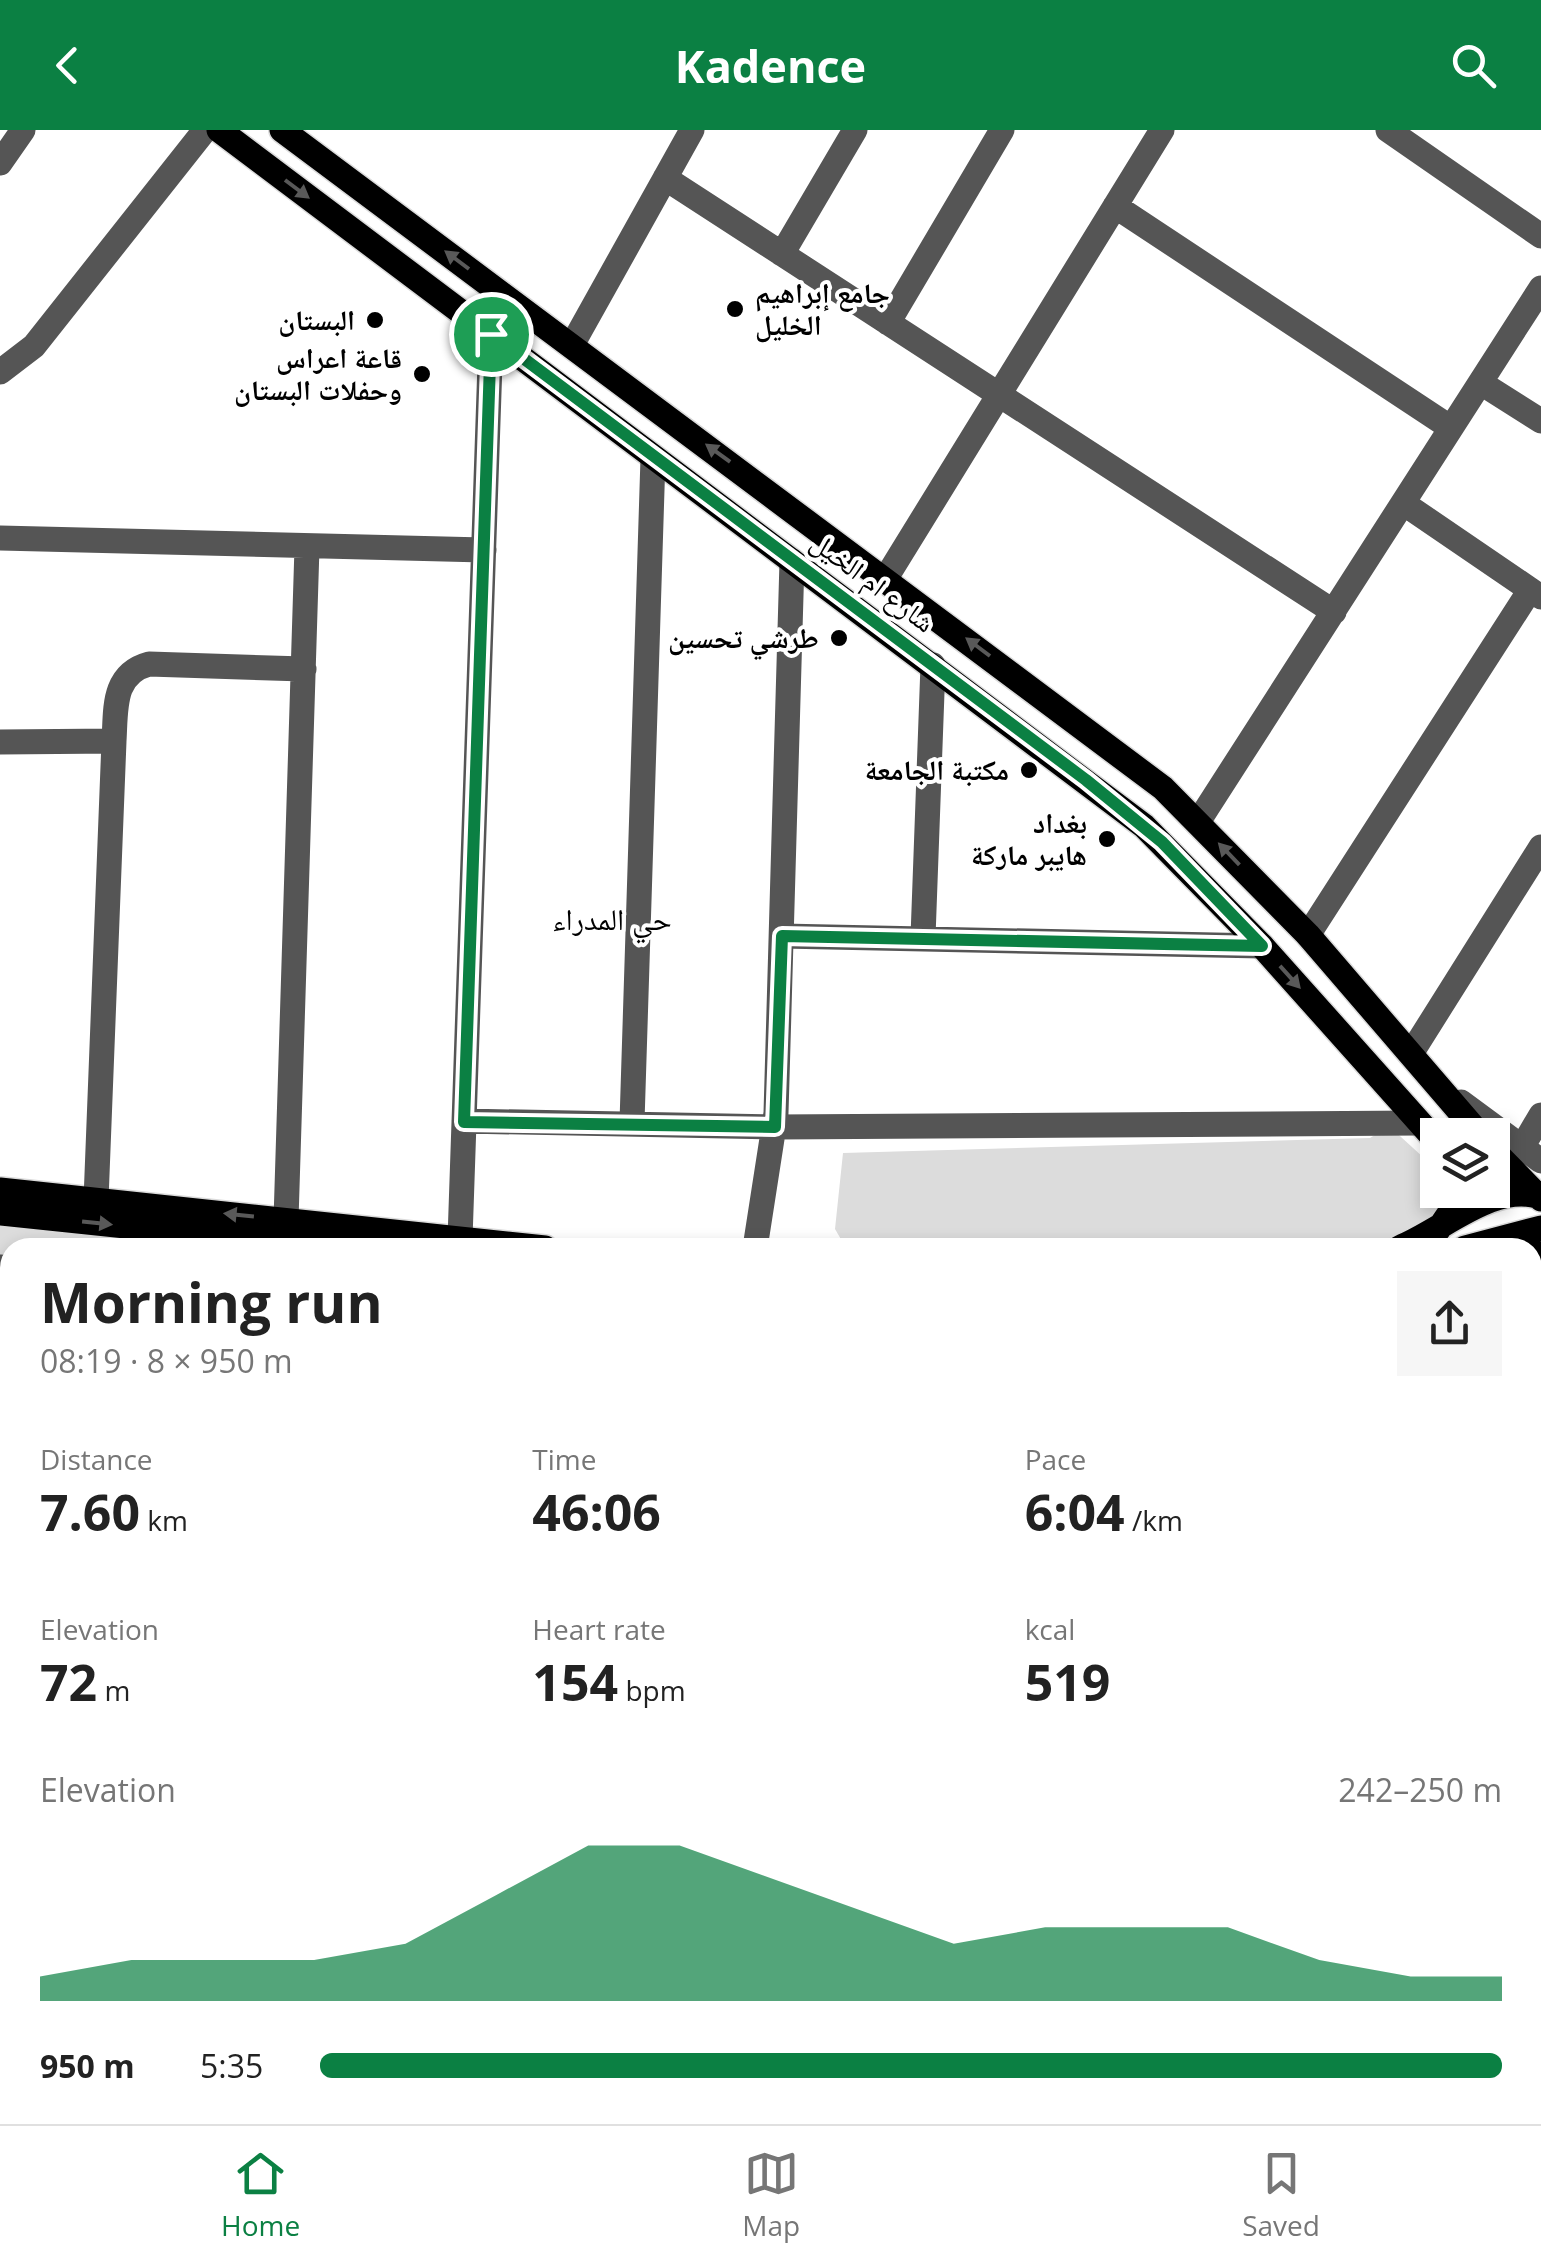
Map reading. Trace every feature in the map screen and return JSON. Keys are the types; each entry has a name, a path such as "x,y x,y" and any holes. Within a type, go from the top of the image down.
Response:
{"main road":[{"name":"شارع ام الخيل","path":"219,130 1144,826 1262,946 1419,1123"},
{"name":"شارع ام الخيل","path":"282,130 1163,788 1308,935 1466,1118"},
{"path":"1510,1167 1540,1198"},
{"path":"0,1190 451,1238"},
{"path":"1510,1193 1526,1192 1540,1198"},
{"path":"1436,1232 1451,1208"},
{"path":"1422,1238 1468,1208"},
{"path":"1496,1208 1523,1238"},
{"path":"0,1213 239,1238"}],"street":[{"path":"0,163 22,130"},
{"path":"0,372 34,346 206,130"},
{"path":"782,254 855,130"},
{"path":"888,323 1002,130"},
{"path":"886,578 1162,130"},
{"path":"1392,131 1541,236"},
{"path":"572,345 665,178 683,133"},
{"path":"665,178 1334,612"},
{"path":"1114,206 1451,428"},
{"path":"1198,822 1541,288"},
{"path":"460,1238 491,334"},
{"path":"1480,382 1541,421"},
{"path":"632,1122 653,458"},
{"path":"1308,935 1536,593 1404,503"},
{"path":"0,538 484,550"},
{"path":"286,1220 307,548"},
{"path":"757,1238 775,1127 792,560"},
{"path":"923,937 934,665"},
{"path":"96,1200 114,740 120,685 140,666 304,668"},
{"path":"0,742 114,740"},
{"path":"1412,1052 1541,847"},
{"path":"782,936 1262,946"},
{"path":"1434,1081 1531,1155 1541,1115"},
{"path":"464,1122 775,1127 1419,1123"}],"shaded area":[{"path":"1389,1126 1420,1154 1420,1208 1436,1208 1422,1228 1403,1238 840,1238 835,1229 843,1153 1370,1138"},
{"path":"0,1224 133,1238 0,1238"}],"place":[{"name":"جامع إبراهيم الخليل","path":"735,309"},
{"name":"البستان","path":"375,320"},
{"name":"قاعة اعراس وحفلات البستان","path":"422,374"},
{"name":"طرشي تحسين","path":"839,638"},
{"name":"مكتبة الجامعة","path":"1029,770"},
{"name":"بغداد هايبر ماركة","path":"1107,839"}],"district":[{"name":"حي المدراء","path":"612,920"}],"route":[{"path":"491,334 1144,826 1262,946 782,936 775,1127 464,1122 491,334"}]}
